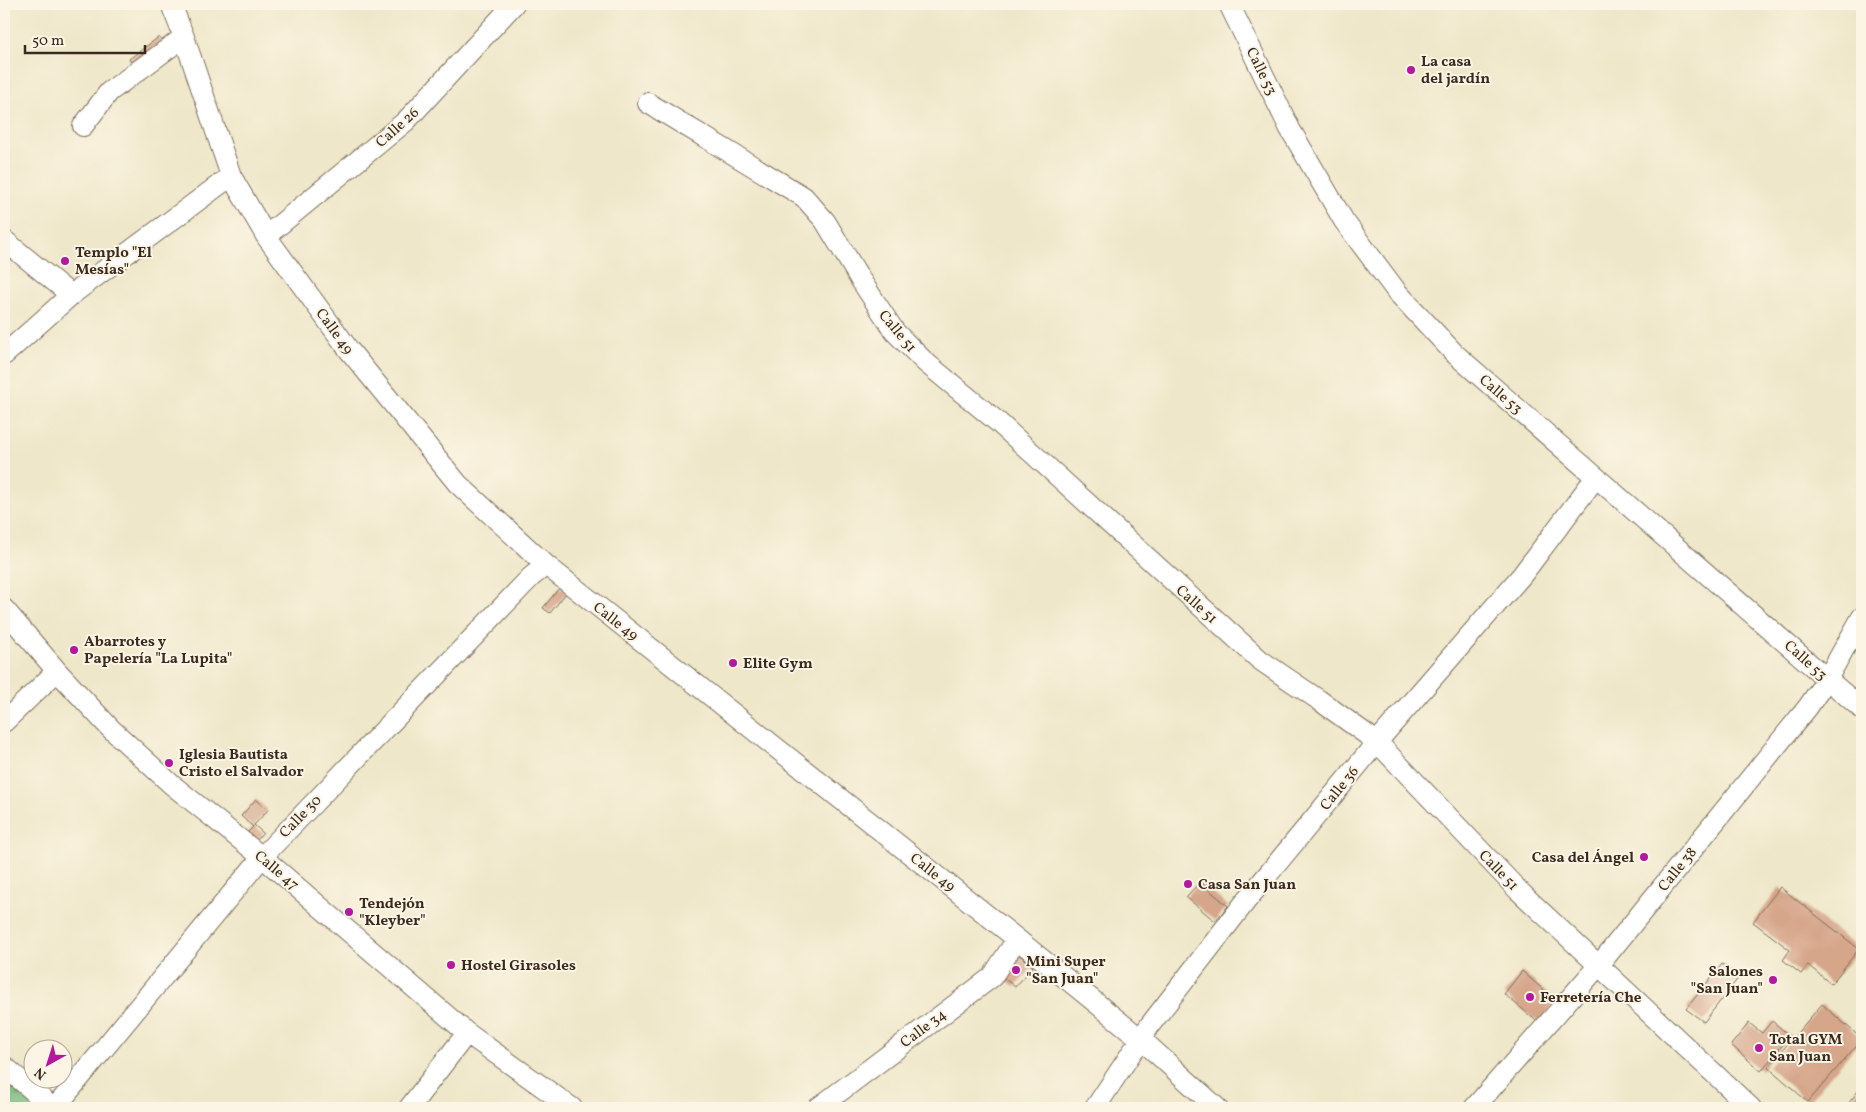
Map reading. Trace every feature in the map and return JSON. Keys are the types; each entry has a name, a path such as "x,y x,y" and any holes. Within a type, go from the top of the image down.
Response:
{"street":[{"name":"Calle 49","path":"171,4 231,176 266,236 349,350 458,484 546,565 1017,938 1142,1040 1218,1108"},
{"name":"Calle 26","path":"266,236 406,121 514,4"},
{"name":"Calle 53","path":"1229,4 1290,129 1344,221 1397,292 1455,354 1862,709"},
{"path":"83,126 109,92 184,37"},
{"name":"Calle 51","path":"648,103 804,197 825,221 895,332 925,362 1000,423 1260,660 1377,742 1518,890 1599,965 1742,1105"},
{"path":"4,354 70,295 231,176"},
{"path":"4,240 70,295"},
{"name":"Calle 36","path":"1095,1108 1150,1026 1246,901 1377,742 1522,575 1596,478"},
{"name":"Calle 30","path":"54,1108 262,857 532,576 546,565"},
{"name":"Calle 47","path":"4,609 57,671 110,728 171,784 262,857 467,1033 572,1108"},
{"name":"Calle 38","path":"1474,1108 1599,965 1808,707 1827,679 1862,617"},
{"path":"4,722 57,671"},
{"name":"Calle 34","path":"818,1108 992,977 1017,938"},
{"path":"409,1108 467,1033"},
{"path":"4,1066 54,1108"}],"green space":[{"path":"4,1078 37,1108 4,1108"}],"building":[{"path":"159,37 165,45 135,67 129,59"},
{"path":"560,587 567,592 550,613 543,608"},
{"path":"256,799 268,810 254,825 263,833 257,840 248,832 253,827 241,816"},
{"path":"1200,882 1228,906 1215,921 1186,897"},
{"path":"1780,887 1859,949 1831,984 1808,965 1801,974 1783,960 1790,950 1753,922"},
{"name":"Mini Super \"San Juan\"","path":"1017,953 1033,967 1015,987 999,974"},
{"path":"1722,964 1739,977 1704,1022 1686,1009"},
{"name":"Ferretería Che","path":"1522,971 1556,1001 1539,1023 1504,994"},
{"path":"1822,1004 1862,1039 1808,1102 1768,1067"},
{"path":"1772,1021 1790,1036 1761,1071 1731,1045 1749,1023 1762,1033"},
{"path":"1862,1086 1862,1108 1845,1108"}],"place":[{"name":"La casa del jardín","path":"1411,70"},
{"name":"Templo \"El Mesías\"","path":"65,261"},
{"name":"Abarrotes y Papelería \"La Lupita\"","path":"74,650"},
{"name":"Elite Gym","path":"733,663"},
{"name":"Iglesia Bautista Cristo el Salvador","path":"169,763"},
{"name":"Casa del Ángel","path":"1644,857"},
{"name":"Casa San Juan","path":"1188,884"},
{"name":"Tendejón \"Kleyber\"","path":"349,912"},
{"name":"Hostel Girasoles","path":"451,965"},
{"name":"Mini Super \"San Juan\"","path":"1016,970"},
{"name":"Salones \"San Juan\"","path":"1773,980"},
{"name":"Ferretería Che","path":"1530,997"},
{"name":"Total GYM San Juan","path":"1759,1048"}]}
